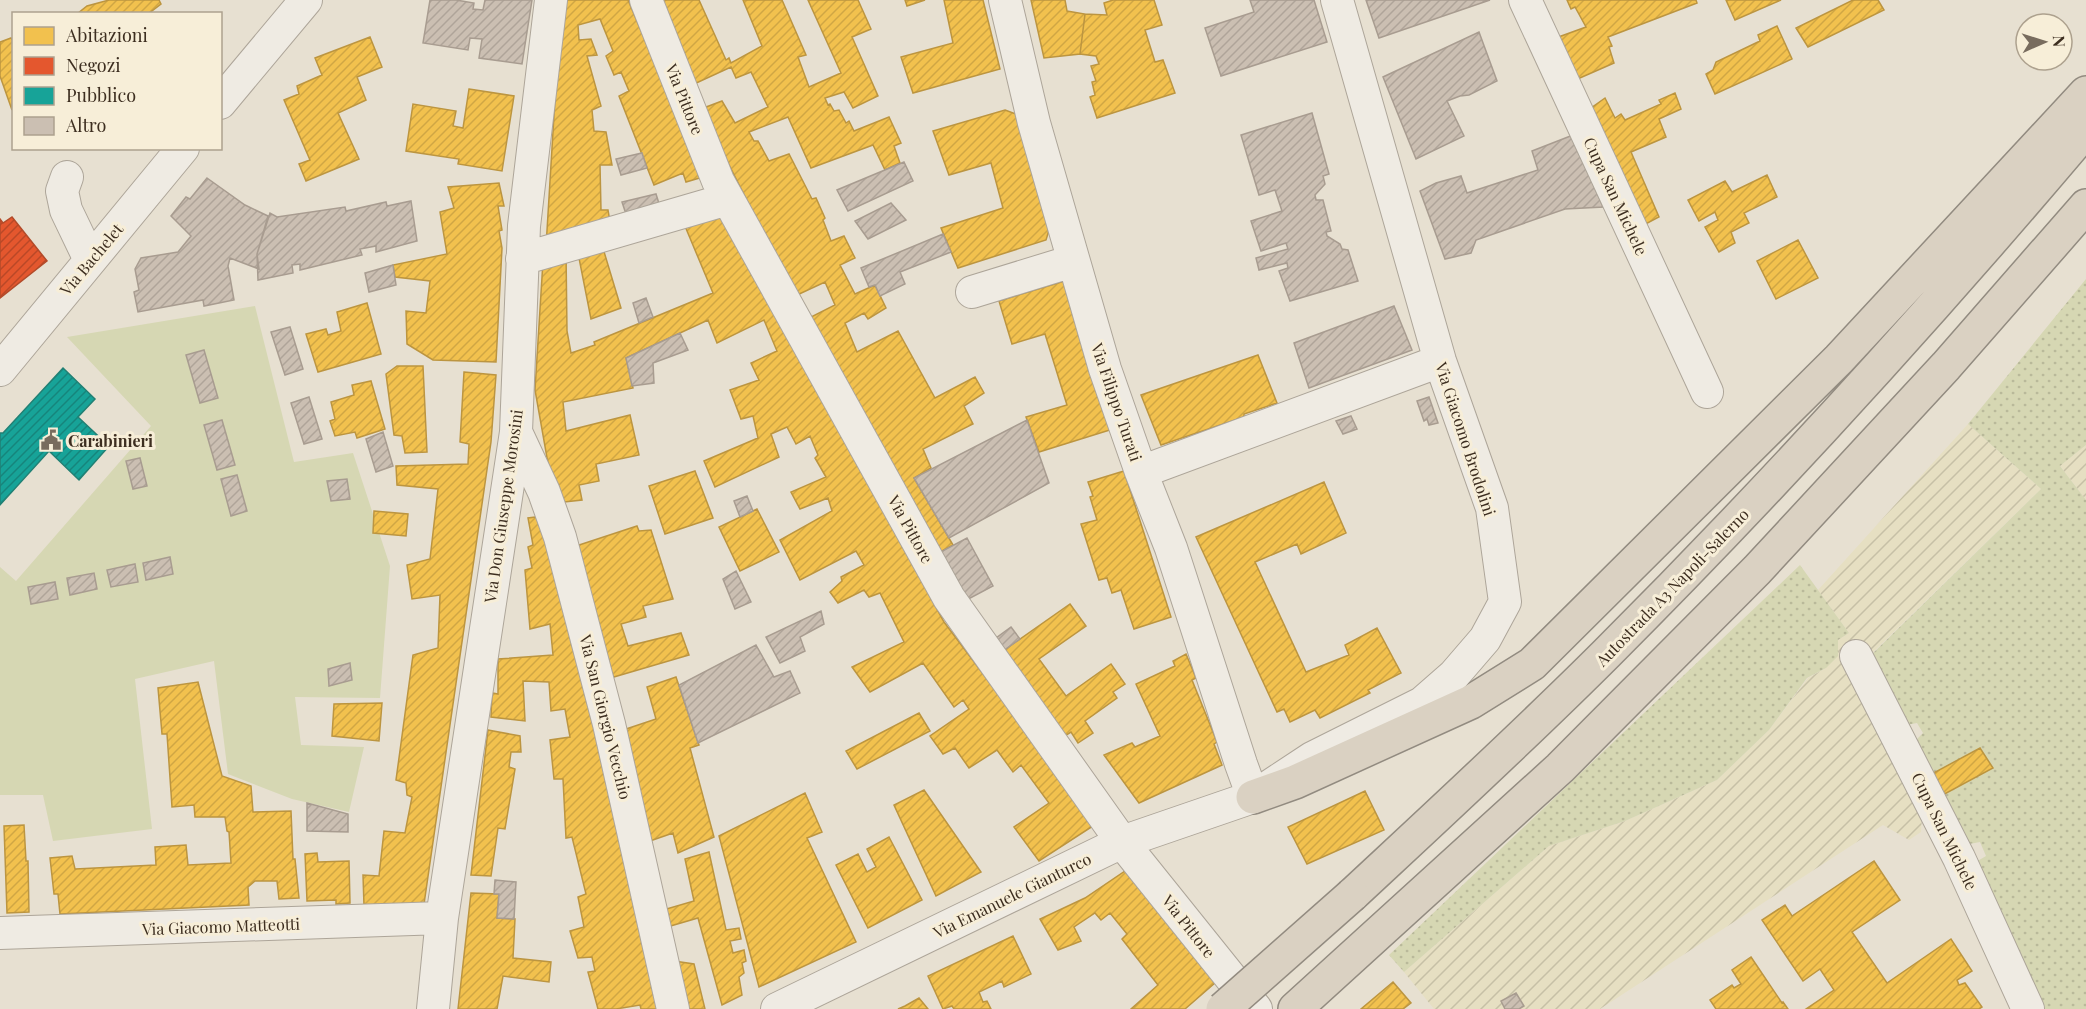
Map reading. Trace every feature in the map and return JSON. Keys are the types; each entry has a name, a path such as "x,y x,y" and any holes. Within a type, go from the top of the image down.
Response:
{"highway":[{"path":"1254,797 1327,768 1471,702 1532,664 1839,359 2086,93"},
{"name":"Autostrada A3 Napoli-Salerno","path":"1223,1009 1352,895 1530,729 1607,653 1805,450 2027,200 2086,130"},
{"path":"1295,1009 1560,768 1757,570 1946,366 2086,206"}],"street":[{"path":"222,101 306,0"},
{"name":"Via Don Giuseppe Morosini","path":"433,1009 442,918 516,432 522,259 551,0"},
{"name":"Via Pittore","path":"646,0 718,181 949,598 1122,842 1256,1009"},
{"name":"Via Filippo Turati","path":"1005,0 1034,123 1105,369 1141,472 1171,548 1241,764 1254,797"},
{"name":"Via Giacomo Brodolini","path":"1254,797 1312,758 1422,703 1454,675 1485,639 1505,602 1492,508 1440,361 1336,0"},
{"name":"Cupa San Michele","path":"1526,0 1707,392"},
{"name":"Via Bachelet","path":"0,370 181,150"},
{"path":"67,177 62,191 66,210 90,260"},
{"path":"522,259 728,199"},
{"path":"972,292 1073,261"},
{"path":"1141,472 1440,361"},
{"name":"Via San Giorgio Vecchio","path":"516,432 544,492 560,537 609,724 673,1009"},
{"name":"Cupa San Michele","path":"1857,656 1959,858 2028,1009"},
{"name":"Via Emanuele Gianturco","path":"777,1009 1122,842 1254,797"},
{"name":"Via Giacomo Matteotti","path":"0,933 442,918"}],"shaded area":[{"path":"1968,424 2041,489 1867,658 1923,805 1921,832 1909,840 1883,825 1600,1009 1434,1009 1404,972 1549,846 1625,821 1717,780 1769,730 1808,678 1826,668 1838,640 1849,633 1818,590"},
{"path":"2086,445 2086,500 2060,466"}],"green space":[{"path":"2086,279 2086,445 2060,466 2086,500 2086,1009 2039,1009 1969,866 1986,856 1980,842 1959,846 1909,747 1923,733 1917,723 1901,726 1867,659 2041,489 1968,424"},
{"path":"255,306 294,462 353,453 390,566 380,698 295,697 301,745 364,747 349,812 292,799 228,774 214,661 135,679 152,829 53,841 43,795 0,795 0,567 16,581 151,426 67,337"},
{"path":"1800,565 1849,633 1838,640 1838,656 1826,668 1807,678 1769,730 1717,780 1625,821 1549,846 1404,972 1389,955"}],"building: Abitazioni":[{"path":"109,0 159,0 161,4 151,12 80,12 87,6"},
{"path":"561,0 628,0 703,177 686,182 683,173 654,185 619,96 629,91 621,72 614,75 606,56 613,51 600,19 578,25 579,40 591,39 597,55 587,56 601,106 592,110 594,131 606,132 612,165 600,165 601,210 608,210 611,228 546,247"},
{"path":"656,0 699,0 726,60 729,58 731,63 762,46 743,0 782,0 806,55 798,57 809,87 841,73 808,0 858,0 871,29 852,37 878,96 853,108 844,92 825,98 834,111 839,110 846,123 849,121 854,131 889,117 901,143 894,146 900,163 885,170 873,145 811,168 788,117 749,132 754,141 758,141 769,161 789,154 812,199 816,198 825,218 823,220 831,241 844,236 855,258 840,265 855,294 875,285 886,308 868,319 864,313 845,323 857,352 898,331 935,398 975,377 984,393 964,406 973,424 923,449 931,468 914,478 953,545 933,556 807,319 835,305 825,282 795,296 701,109 722,101 735,123 768,107 751,72 736,78 731,67 692,85"},
{"path":"905,0 925,0 907,6"},
{"path":"944,0 983,0 1000,69 913,93 901,57 953,43"},
{"path":"1031,0 1065,0 1067,11 1085,14 1080,54 1044,58"},
{"path":"1113,0 1154,0 1162,25 1145,30 1155,62 1163,60 1175,93 1097,118 1090,97 1095,95 1092,82 1096,81 1091,66 1099,64 1096,56 1080,54 1085,14 1107,15 1104,3"},
{"path":"1567,0 1696,0 1697,3 1608,37 1612,46 1609,47 1614,63 1573,81 1553,39 1586,27 1575,7 1571,9"},
{"path":"1726,0 1781,0 1735,20"},
{"path":"1853,0 1878,0 1884,10 1808,47 1796,28"},
{"path":"1777,26 1792,59 1715,94 1706,74 1713,70 1716,62 1760,41 1758,35"},
{"path":"370,37 382,67 357,77 366,100 338,113 359,159 306,181 299,164 310,160 284,100 299,94 297,86 322,75 315,58"},
{"path":"12,39 12,110 0,76 0,42"},
{"path":"469,89 514,96 502,171 458,164 459,159 406,151 413,104 456,111 453,126 463,128"},
{"path":"1675,93 1681,109 1659,119 1666,137 1631,152 1659,217 1640,227 1591,108 1605,98 1615,118 1621,114 1625,120 1661,104 1659,100"},
{"path":"1005,110 1016,114 1050,227 1046,240 958,268 941,228 1003,208 991,163 949,175 933,131"},
{"path":"1767,175 1777,197 1744,213 1749,223 1731,232 1735,243 1719,252 1705,227 1718,220 1715,212 1699,221 1688,200 1725,181 1732,192"},
{"path":"499,183 504,206 498,206 502,248 496,362 433,360 407,344 406,311 426,313 430,281 395,277 393,265 447,254 440,212 454,208 448,187"},
{"path":"718,206 944,622 1096,824 1039,861 1014,827 1049,803 1021,765 1013,772 997,750 969,768 955,748 943,754 930,736 969,709 963,700 954,707 923,663 870,692 852,667 904,642 880,593 869,597 864,590 838,603 830,592 842,581 841,577 864,565 856,551 800,580 780,540 832,511 828,498 800,509 791,492 826,477 815,458 818,455 810,436 796,444 787,427 771,434 779,457 715,487 704,461 758,438 753,416 741,419 730,390 759,380 751,363 777,351 764,320 717,343 708,320 626,358 633,388 563,402 566,431 630,415 639,455 596,464 599,481 579,485 582,500 555,503 535,390 543,261 566,251 567,331 571,353 595,345 594,342 713,293 682,219"},
{"path":"1798,240 1818,278 1776,299 1757,261"},
{"path":"602,245 621,308 591,319 578,253"},
{"path":"1068,280 1113,429 1039,452 1026,417 1067,405 1045,334 1012,344 999,301"},
{"path":"367,303 381,354 318,372 306,334 326,329 328,335 341,331 337,312"},
{"path":"1258,355 1277,403 1244,414 1244,417 1161,445 1141,395"},
{"path":"397,366 423,366 427,452 405,453 402,436 394,435 386,374"},
{"path":"464,372 496,375 491,442 424,904 364,906 363,875 379,876 384,831 405,833 412,797 407,795 406,783 396,780 413,655 438,648 440,595 412,599 407,565 430,559 438,489 397,485 396,466 468,464 469,444 460,442"},
{"path":"371,381 385,429 357,438 355,432 335,436 330,421 335,419 331,402 354,395 352,385"},
{"path":"695,471 713,518 665,534 649,486"},
{"path":"1124,471 1171,617 1134,629 1121,590 1112,593 1107,578 1099,580 1081,524 1097,520 1088,482"},
{"path":"1324,482 1346,533 1301,554 1297,544 1255,562 1306,672 1349,655 1345,645 1377,628 1401,673 1368,690 1370,693 1320,718 1315,710 1290,722 1284,709 1277,712 1196,537"},
{"path":"757,509 779,552 740,571 719,527"},
{"path":"374,511 408,514 406,536 373,533"},
{"path":"543,516 662,1009 641,1009 640,1005 598,1009 588,972 595,971 592,957 578,958 570,931 584,927 578,897 586,894 572,837 566,838 563,779 554,779 550,740 570,737 565,709 551,711 549,682 523,681 525,721 491,717 492,693 498,694 498,659 553,655 550,624 530,629 525,570 532,568 528,547 533,545 528,518"},
{"path":"637,526 639,531 651,530 673,599 643,606 646,617 621,624 628,646 681,633 689,655 607,679 576,546"},
{"path":"1070,604 1086,626 1039,659 1066,696 1111,664 1125,684 1113,692 1117,698 1085,721 1093,733 1078,743 1071,732 1060,739 1000,653"},
{"path":"1186,654 1196,678 1192,680 1217,742 1214,744 1222,765 1139,803 1104,755 1132,743 1135,747 1160,736 1136,684 1175,666 1173,661"},
{"path":"676,677 699,745 690,748 714,837 678,853 673,833 650,841 623,730 656,719 647,687"},
{"path":"198,682 222,776 251,786 253,812 291,811 293,859 295,859 299,898 279,899 277,881 255,881 248,887 249,905 60,914 58,894 54,894 50,858 72,856 75,869 156,865 155,847 186,845 188,865 231,863 229,832 225,817 195,817 194,805 172,807 167,734 162,734 158,688"},
{"path":"382,703 379,741 332,736 334,704"},
{"path":"919,713 930,731 857,769 846,751"},
{"path":"488,730 520,736 521,752 511,752 509,767 515,769 505,829 498,828 491,876 471,875"},
{"path":"1980,748 1993,768 1939,797 1928,776"},
{"path":"924,790 981,872 936,896 894,805"},
{"path":"1365,791 1384,830 1307,864 1288,827"},
{"path":"805,793 822,832 807,838 856,942 759,987 719,836"},
{"path":"24,825 26,861 28,861 29,912 7,913 4,826"},
{"path":"889,837 922,900 868,928 836,865 858,854 867,872 876,867 867,849"},
{"path":"709,852 726,930 739,928 741,939 730,941 733,953 744,950 746,961 742,963 744,973 739,977 742,995 722,1005 698,918 667,927 663,910 694,901 685,859"},
{"path":"317,853 318,862 349,861 350,903 336,904 336,900 307,901 305,854"},
{"path":"1874,861 1900,900 1852,932 1887,983 1951,939 1972,971 1957,980 1959,985 1965,983 1982,1007 1979,1009 1806,1009 1834,990 1820,969 1803,981 1762,920 1785,905 1792,916"},
{"path":"1128,869 1215,983 1185,1009 1131,1009 1158,985 1122,939 1127,934 1110,913 1101,920 1095,913 1074,927 1081,941 1058,950 1040,919 1085,898"},
{"path":"471,893 499,894 497,918 515,919 513,958 551,962 549,982 503,976 497,1009 458,1009"},
{"path":"1013,936 1031,974 1004,987 1002,981 979,992 983,1002 987,1001 991,1009 954,1009 952,1006 943,1009 928,976"},
{"path":"1751,957 1788,1009 1716,1009 1710,1000 1732,985 1734,988 1741,984 1732,970"},
{"path":"674,961 694,964 705,1009 682,1009"},
{"path":"1393,982 1411,1003 1403,1009 1361,1009"},
{"path":"919,998 928,1009 898,1009 905,1006"}],"building: Negozi":[{"path":"12,217 47,261 0,298 0,219 3,223"}],"building: Pubblico":[{"name":"Carabinieri","path":"63,368 95,399 78,417 109,446 79,480 49,451 0,505 0,433 3,433"}],"building: Altro":[{"path":"430,0 474,3 473,9 483,10 485,0 532,0 522,64 479,58 482,39 470,38 468,50 423,43"},
{"path":"1250,0 1314,0 1327,42 1221,76 1205,28 1254,12"},
{"path":"1366,0 1490,0 1379,38"},
{"path":"1479,32 1497,81 1469,95 1447,101 1464,136 1416,159 1383,77"},
{"path":"1312,113 1329,174 1323,176 1325,184 1315,195 1316,200 1323,200 1331,231 1326,232 1327,236 1340,244 1342,249 1348,250 1358,281 1290,301 1279,271 1288,268 1287,263 1259,270 1256,258 1288,249 1286,243 1261,251 1251,221 1282,211 1275,190 1259,195 1241,135"},
{"path":"1573,135 1603,207 1565,209 1476,240 1471,253 1445,259 1420,191 1436,183 1461,176 1467,193 1538,170 1532,151"},
{"path":"642,153 647,168 621,175 616,159"},
{"path":"904,162 913,181 848,211 837,190"},
{"path":"207,178 245,205 268,216 257,254 259,269 230,258 228,266 234,300 204,306 203,300 138,312 134,292 139,290 135,269 141,258 178,252 191,236 171,216 186,197 190,199"},
{"path":"656,194 662,213 629,223 622,202"},
{"path":"411,201 417,241 376,252 376,246 360,249 362,255 300,270 300,264 292,265 293,273 258,280 257,254 270,213 277,217 345,207 346,211 386,202 387,206"},
{"path":"891,203 906,220 868,239 855,221"},
{"path":"943,234 951,252 900,272 905,284 880,296 875,285 869,287 861,268"},
{"path":"393,265 396,285 369,292 365,273"},
{"path":"646,298 653,317 639,323 633,303"},
{"path":"1394,306 1412,350 1309,388 1294,343"},
{"path":"290,327 303,369 285,375 271,332"},
{"path":"680,333 688,350 653,363 654,383 632,386 626,358"},
{"path":"204,350 218,398 200,403 186,355"},
{"path":"309,397 322,439 304,444 291,403"},
{"path":"1429,397 1438,423 1429,425 1427,419 1424,421 1417,401"},
{"path":"1351,416 1357,429 1343,434 1336,421"},
{"path":"222,420 235,465 217,470 204,425"},
{"path":"1027,420 1049,483 949,538 914,478"},
{"path":"383,432 393,466 376,472 366,439"},
{"path":"140,458 147,486 133,489 126,461"},
{"path":"237,475 247,511 231,516 221,479"},
{"path":"347,479 350,499 331,501 327,481"},
{"path":"747,496 753,511 740,517 734,501"},
{"path":"967,538 993,586 959,604 933,556"},
{"path":"170,557 173,574 146,580 143,563"},
{"path":"135,564 138,582 111,587 107,570"},
{"path":"736,571 751,602 735,609 723,579"},
{"path":"94,573 97,589 70,595 67,578"},
{"path":"55,582 58,599 31,604 28,587"},
{"path":"821,611 824,624 800,637 805,651 780,663 766,637"},
{"path":"1011,627 1020,639 1000,653 992,641"},
{"path":"756,645 774,677 790,671 800,693 698,743 679,685"},
{"path":"350,663 352,680 329,686 328,669"},
{"path":"307,803 348,814 348,832 307,831"},
{"path":"495,880 516,882 514,919 497,918 499,894 494,894"},
{"path":"1516,993 1524,1006 1519,1009 1505,1009 1501,1001"}],"place":[{"name":"Carabinieri","path":"51,440"}]}
